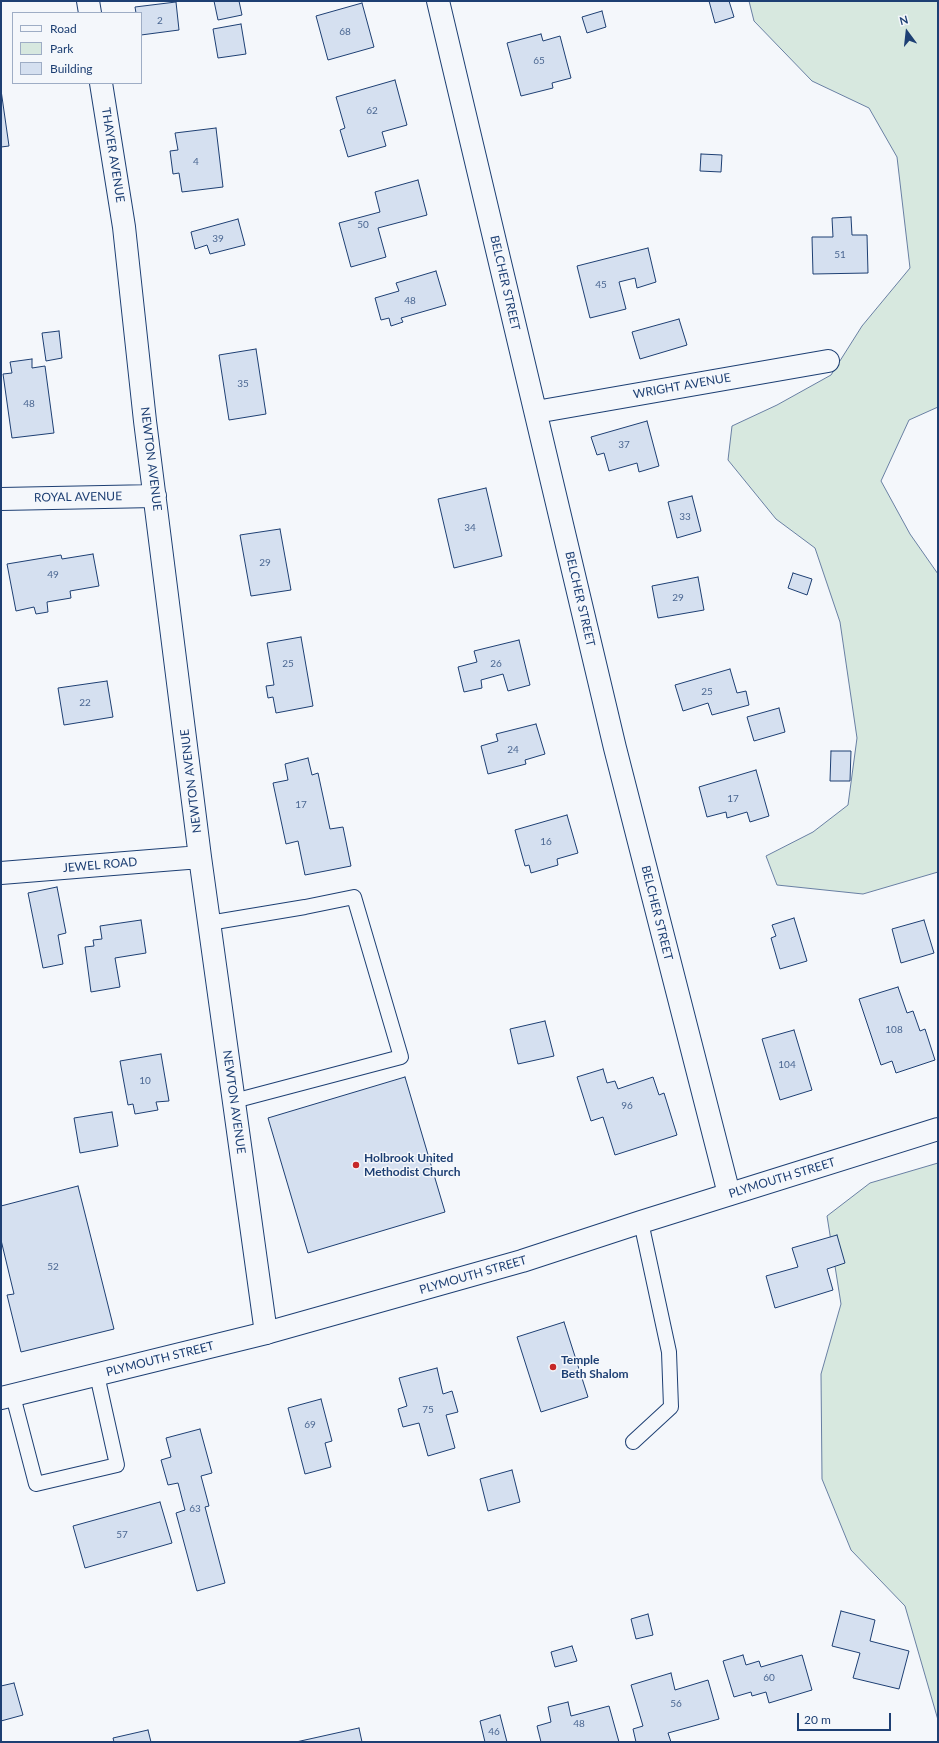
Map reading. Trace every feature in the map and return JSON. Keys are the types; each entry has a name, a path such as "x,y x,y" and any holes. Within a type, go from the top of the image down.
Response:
{"street":[{"path":"88,1 90,12"},
{"name":"BELCHER STREET","path":"438,1 615,748 729,1194"},
{"name":"THAYER AVENUE","path":"101,84 124,227"},
{"name":"NEWTON AVENUE","path":"124,227 146,421 200,857 266,1333"},
{"name":"WRIGHT AVENUE","path":"536,412 828,361"},
{"name":"ROYAL AVENUE","path":"1,499 156,496"},
{"name":"JEWEL ROAD","path":"1,873 200,857"},
{"name":"PLYMOUTH STREET","path":"7,1397 266,1333 522,1261 729,1194 938,1129"}],"lane":[{"path":"209,923 354,897 401,1057 234,1101"},
{"path":"633,1442 671,1406 669,1352 641,1222"},
{"path":"7,1397 36,1484 117,1465 97,1375"}],"green space":[{"path":"749,1 938,1 938,407 909,420 881,481 910,534 938,574 938,872 863,894 777,885 766,856 813,832 848,805 857,738 840,622 815,548 776,519 728,460 732,426 777,405 831,375 862,326 910,268 897,157 869,108 812,81 754,21"},
{"path":"938,1163 938,1720 905,1606 851,1550 822,1479 821,1374 841,1304 827,1216 870,1183"}],"building":[{"path":"214,1 239,1 242,15 218,20"},
{"path":"709,1 729,1 734,17 715,23"},
{"path":"176,2 179,30 142,35 142,12 136,12 135,7"},
{"path":"362,3 374,47 328,60 316,16"},
{"path":"602,11 606,27 587,33 582,17"},
{"path":"241,24 246,54 218,58 213,29"},
{"path":"541,34 543,41 560,36 571,78 552,83 553,88 521,96 507,43"},
{"path":"395,80 407,125 382,132 386,146 348,157 340,130 345,128 336,97"},
{"path":"1,90 9,146 1,147"},
{"path":"216,128 223,187 182,192 179,173 173,174 170,151 178,150 175,133"},
{"path":"701,154 722,155 721,172 700,171"},
{"path":"418,180 427,215 378,228 386,257 351,267 339,223 380,212 375,192"},
{"path":"851,217 852,235 867,235 868,273 813,274 812,237 833,237 832,218"},
{"path":"238,219 245,245 210,254 207,245 195,249 191,232"},
{"path":"648,248 656,282 637,288 635,278 619,282 626,309 590,318 577,266"},
{"path":"436,271 446,305 401,318 403,322 391,326 389,318 381,320 375,298 399,291 396,283"},
{"path":"679,319 687,345 640,359 632,332"},
{"path":"59,331 62,358 46,361 42,333"},
{"path":"256,349 266,414 229,420 219,355"},
{"path":"32,359 32,368 45,366 54,433 12,438 3,374 12,373 10,362"},
{"path":"647,421 659,466 639,472 637,463 609,471 604,453 597,455 591,437"},
{"path":"486,488 502,556 454,568 438,499"},
{"path":"692,496 701,531 677,538 668,502"},
{"path":"280,529 291,590 251,596 240,535"},
{"path":"93,554 99,586 70,591 71,598 47,602 48,612 36,614 34,607 16,611 7,564 61,555 62,559"},
{"path":"793,573 812,579 807,595 788,588"},
{"path":"698,577 704,610 658,618 652,586"},
{"path":"301,637 313,706 276,713 273,697 268,698 266,686 274,685 267,643"},
{"path":"519,640 530,685 508,691 503,674 481,680 482,688 464,692 458,667 477,662 474,651"},
{"path":"730,669 737,693 746,691 749,705 712,715 708,703 683,711 675,685"},
{"path":"107,681 113,717 64,725 58,688"},
{"path":"779,708 785,732 754,741 747,717"},
{"path":"536,724 545,754 525,760 526,764 488,774 481,746 498,741 496,734"},
{"path":"831,751 851,751 850,781 830,781"},
{"path":"308,758 312,775 318,773 330,829 343,827 351,866 305,875 298,841 286,844 273,783 288,780 285,764"},
{"path":"756,770 769,816 750,822 747,812 727,818 726,812 707,817 699,787"},
{"path":"567,815 578,853 557,859 558,865 531,873 529,865 525,866 515,830"},
{"path":"57,887 66,933 58,935 63,964 43,968 28,893"},
{"path":"794,918 807,961 780,969 771,938 776,936 772,925"},
{"path":"141,920 146,953 115,958 120,987 91,992 85,947 94,946 93,940 102,939 100,926"},
{"path":"924,920 934,953 901,963 892,929"},
{"path":"898,987 907,1013 913,1011 920,1031 925,1029 935,1060 896,1073 892,1061 881,1065 859,999"},
{"path":"545,1021 554,1056 518,1064 510,1029"},
{"path":"794,1030 812,1090 780,1100 762,1039"},
{"path":"161,1054 169,1101 156,1102 158,1110 135,1114 133,1104 128,1105 120,1061"},
{"path":"603,1069 607,1083 615,1081 618,1089 653,1077 659,1095 664,1093 677,1135 615,1155 603,1117 591,1121 577,1077"},
{"name":"Holbrook United Methodist Church","path":"405,1077 445,1212 308,1253 268,1118"},
{"path":"112,1112 118,1146 80,1153 74,1118"},
{"path":"78,1186 114,1329 21,1352 7,1295 14,1294 1,1240 1,1206"},
{"path":"837,1235 845,1263 827,1269 833,1290 775,1308 766,1276 798,1267 792,1248"},
{"name":"Temple Beth Shalom","path":"564,1322 588,1397 541,1412 517,1337"},
{"path":"437,1368 443,1394 452,1391 458,1412 446,1415 455,1448 428,1456 419,1423 403,1427 398,1409 407,1406 399,1378"},
{"path":"321,1399 332,1441 325,1443 331,1467 305,1474 288,1408"},
{"path":"200,1429 212,1473 201,1476 209,1506 205,1507 225,1583 197,1591 176,1513 185,1510 178,1483 168,1485 161,1460 171,1457 166,1438"},
{"path":"512,1470 520,1502 488,1511 480,1479"},
{"path":"160,1502 172,1543 85,1568 73,1526"},
{"path":"841,1611 875,1620 870,1641 909,1651 899,1689 853,1678 860,1653 832,1646"},
{"path":"648,1614 653,1635 636,1639 631,1619"},
{"path":"572,1646 577,1661 555,1667 551,1652"},
{"path":"743,1655 746,1665 759,1661 761,1667 802,1655 812,1690 769,1703 766,1692 752,1696 751,1692 734,1697 723,1661"},
{"path":"671,1673 675,1690 708,1680 719,1719 668,1733 671,1742 636,1742 633,1729 643,1726 631,1685"},
{"path":"14,1683 23,1715 1,1721 1,1686"},
{"path":"568,1702 571,1716 609,1706 619,1742 541,1742 537,1726 551,1722 548,1707"},
{"path":"500,1715 507,1742 485,1742 480,1721"},
{"path":"359,1728 362,1742 296,1742"},
{"path":"148,1730 151,1742 114,1742 113,1738"}],"place":[{"name":"Holbrook United Methodist Church","path":"356,1165"},
{"name":"Temple Beth Shalom","path":"553,1367"}]}
